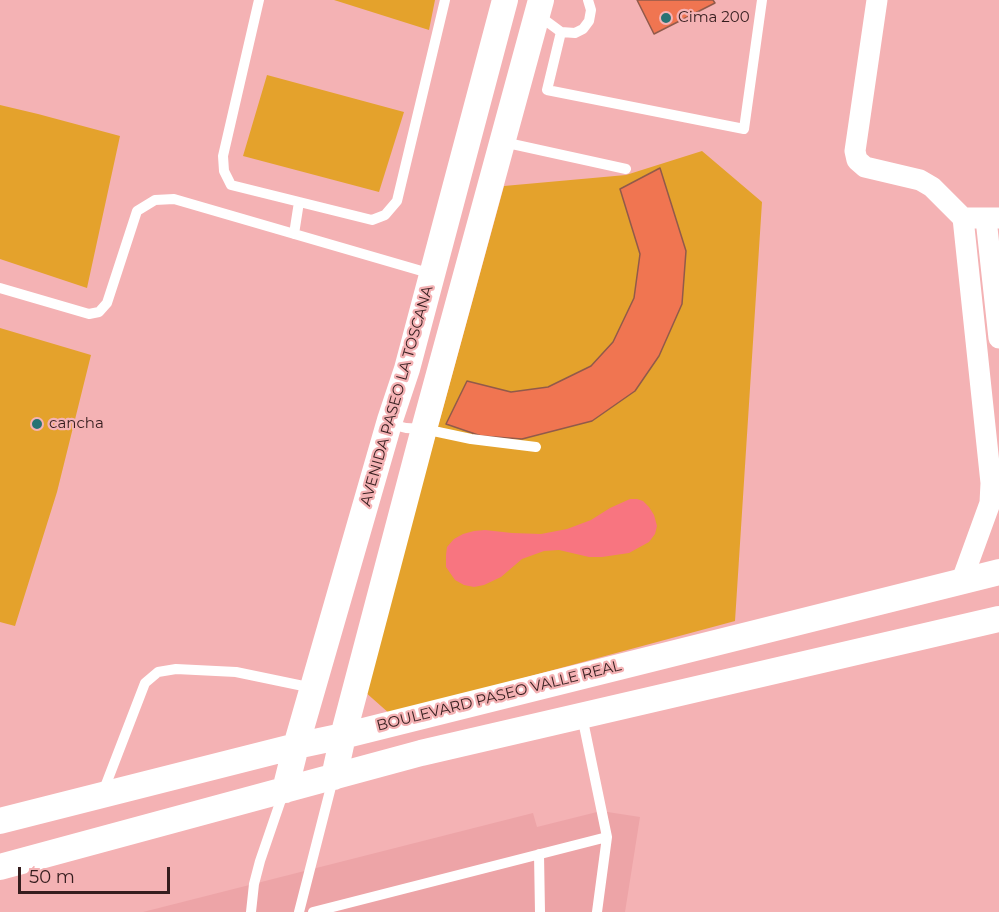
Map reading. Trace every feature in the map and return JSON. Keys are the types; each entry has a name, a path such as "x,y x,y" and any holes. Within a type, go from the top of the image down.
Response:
{"street":[{"path":"877,0 855,151 857,160 865,167 920,180 932,187 963,218 991,483 990,503 962,580"},
{"path":"502,10 520,32 537,16"},
{"name":"AVENIDA PASEO LA TOSCANA","path":"285,790 406,369 502,10"},
{"path":"334,777 343,735 424,429 537,16"},
{"path":"963,218 992,218 999,338"},
{"path":"406,369 413,366 426,367 439,378"},
{"name":"BOULEVARD PASEO VALLE REAL","path":"0,821 999,572"},
{"path":"0,867 421,753 999,619"}],"lane":[{"path":"259,0 223,156 224,171 231,185 372,220 385,215 397,201 444,0"},
{"path":"537,16 561,32 575,33 583,29 589,21 591,10 588,0"},
{"path":"561,32 547,90 744,129 762,0"},
{"path":"503,141 626,169"},
{"path":"0,288 89,314 99,312 107,303 137,211 155,200 174,199 432,274"},
{"path":"294,234 299,202"},
{"path":"390,420 406,428 536,447"},
{"path":"102,795 145,683 159,672 176,669 236,672 314,688"},
{"path":"582,716 607,837 597,912"},
{"path":"299,912 334,777"},
{"path":"251,912 260,861 285,790"},
{"path":"313,912 330,910 607,837"},
{"path":"539,854 540,912"}],"shaded area":[{"path":"334,0 435,0 429,30"},
{"path":"267,75 404,112 379,192 243,156"},
{"path":"0,105 120,136 87,288 0,259"},
{"path":"702,151 762,202 735,621 390,714 364,691 504,186 626,175"},
{"name":"cancha","path":"0,328 91,355 57,492 15,626 0,622"},
{"path":"630,499 643,501 649,507 657,526 649,542 629,553 589,557 559,550 544,551 522,559 501,577 474,587 455,580 446,567 447,547 463,534 485,530 541,534 567,529 591,520"},
{"path":"601,811 640,817 625,912 143,912 533,813 537,827"}],"building":[{"name":"Cima 200","path":"637,0 713,0 715,3 654,34"},
{"path":"660,168 686,251 682,304 659,356 635,391 592,421 522,439 481,436 446,424 467,381 511,392 548,387 591,366 613,342 634,298 640,254 620,189"}],"place":[{"name":"Cima 200","path":"666,18"},
{"name":"cancha","path":"37,424"}]}
